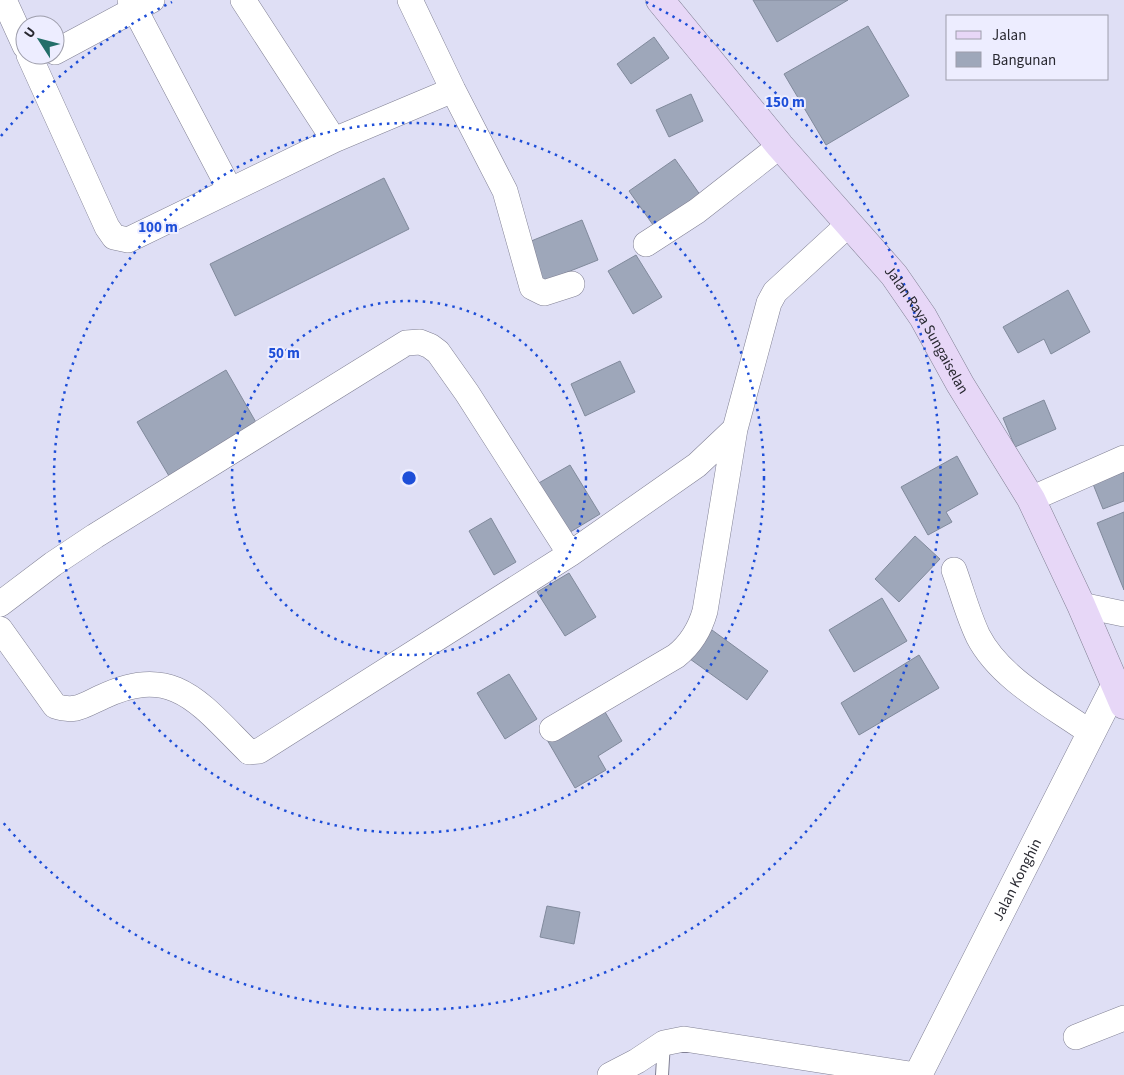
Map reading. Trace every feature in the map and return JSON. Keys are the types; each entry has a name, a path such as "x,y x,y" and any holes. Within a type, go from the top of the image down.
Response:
{"main road":[{"name":"Jalan Raya Sungaiselan","path":"660,0 780,146 894,275 923,317 960,384 1031,499 1120,694"}],"street":[{"path":"243,0 334,140"},
{"path":"410,0 452,90 505,192 532,287 544,293 572,284"},
{"path":"12,3 17,15"},
{"path":"65,46 138,3 230,190"},
{"path":"38,65 106,227 114,237 128,240 334,140 452,90"},
{"path":"646,244 697,211 780,146"},
{"path":"552,729 676,656 687,647 695,635 705,611 735,429 769,302 774,292 849,224"},
{"path":"0,604 53,564 406,343 420,342 438,352 467,393 570,554"},
{"path":"0,629 55,706 74,710 119,690 145,683 162,684 186,694 249,752 253,753 272,744 570,554 697,465 735,429"},
{"path":"1031,499 1124,458"},
{"path":"954,570 978,636 992,655 1015,679 1091,733"},
{"path":"1081,605 1124,614"},
{"name":"Jalan Konghin","path":"917,1075 1091,733 1120,694"},
{"path":"1076,1037 1124,1018"},
{"path":"610,1075 637,1061 664,1043 684,1039 702,1040 917,1075"}],"lane":[{"path":"662,1075 664,1043"}],"building":[{"path":"753,0 848,0 777,42"},
{"path":"868,26 909,96 826,145 784,74"},
{"path":"654,37 669,58 631,84 617,64"},
{"path":"691,94 703,121 669,137 656,110"},
{"path":"675,159 703,199 658,232 629,191"},
{"path":"384,178 409,229 235,316 210,264"},
{"path":"582,220 598,260 540,283 524,244"},
{"path":"636,255 662,297 633,314 608,271"},
{"path":"1068,290 1090,332 1051,354 1044,339 1018,353 1003,327"},
{"path":"620,361 635,392 585,416 571,384"},
{"path":"226,370 257,424 169,476 137,422"},
{"path":"1044,400 1056,429 1015,447 1003,418"},
{"path":"957,456 978,494 946,512 952,522 928,535 901,487"},
{"path":"570,465 600,514 567,534 537,484"},
{"path":"1124,472 1124,501 1103,509 1093,484"},
{"path":"1124,512 1124,590 1097,523"},
{"path":"491,518 516,562 494,575 469,531"},
{"path":"915,536 940,559 899,602 875,579"},
{"path":"569,573 596,617 565,636 537,592"},
{"path":"882,598 907,641 854,672 829,630"},
{"path":"712,630 768,671 747,700 690,659"},
{"path":"919,655 939,688 859,735 841,703"},
{"path":"509,674 537,719 505,739 477,693"},
{"path":"601,705 622,741 598,756 606,770 575,788 546,738"},
{"path":"547,906 580,912 574,944 540,937"}]}
